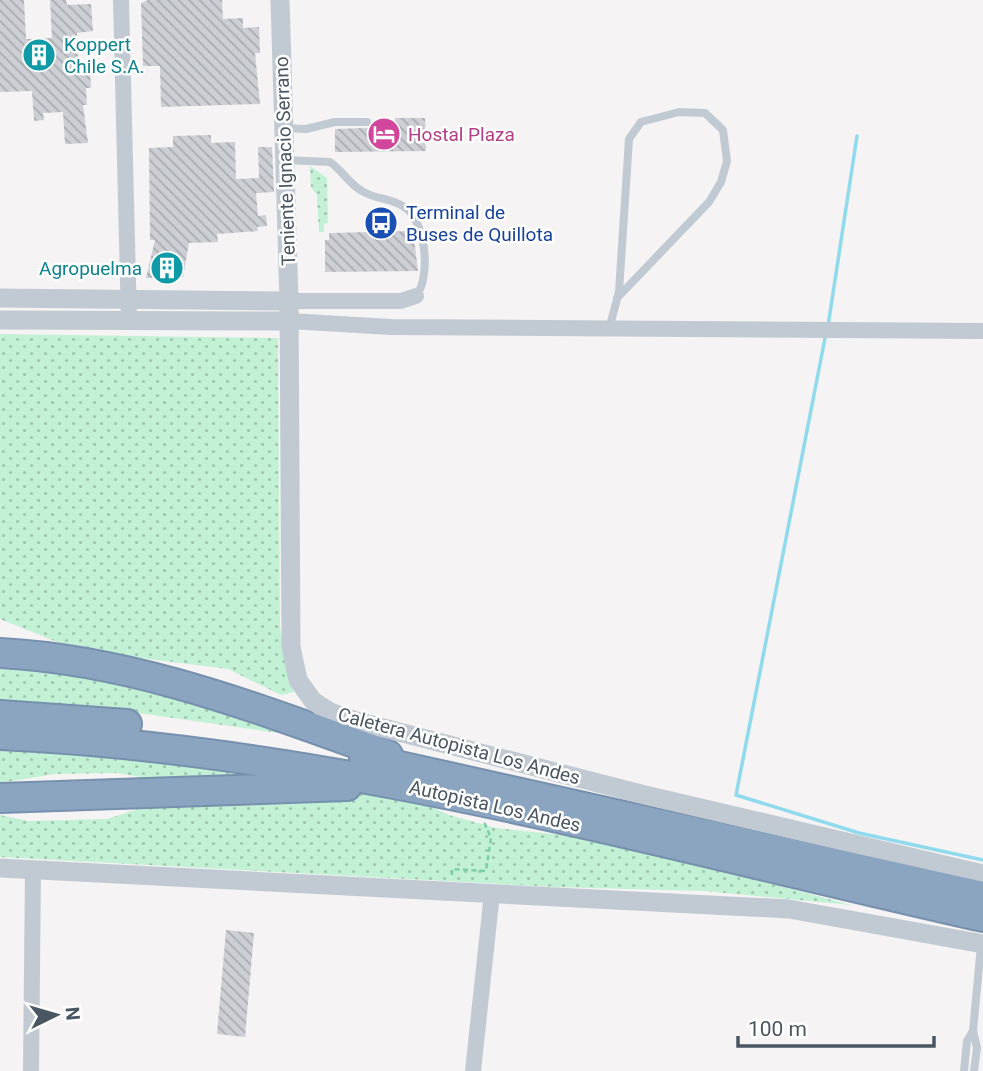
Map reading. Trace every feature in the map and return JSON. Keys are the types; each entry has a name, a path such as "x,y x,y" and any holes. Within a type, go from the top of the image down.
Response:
{"highway":[{"path":"0,653 91,665 180,682 425,779"},
{"name":"Autopista Los Andes","path":"0,715 118,723 229,736 983,896"},
{"name":"Autopista Los Andes","path":"0,735 158,746 425,779 983,935"},
{"path":"0,798 361,785 425,779"}],"street":[{"path":"121,0 130,321"},
{"name":"Teniente Ignacio Serrano","path":"280,0 289,321"},
{"path":"0,298 401,301 416,296"},
{"path":"0,320 289,321 391,327 983,331"},
{"name":"Caletera Autopista Los Andes","path":"289,321 291,647 298,680 313,701 330,712 356,721 461,750 983,874"},
{"path":"0,868 789,909 983,935"},
{"path":"31,1071 33,869"},
{"path":"473,1071 492,893"}],"lane":[{"path":"609,329 617,298 629,139 641,122 679,113 705,113 723,130 727,162 721,182 709,202 617,298"},
{"path":"284,128 306,129 335,122 367,122"},
{"path":"285,160 330,162 358,190 401,205 411,212 421,233 422,249 423,284 416,296"},
{"path":"974,1071 977,1048 973,1031 983,935"},
{"path":"964,1071 967,1041 973,1031"}],"path":[{"path":"453,890 452,869 486,871 491,838 484,828 484,822"}],"green space":[{"path":"310,166 327,178 328,223 324,224 324,232 319,232 317,195 311,187"},
{"path":"0,334 278,338 280,628 289,680 294,692 281,695 228,669 77,650 0,619"},
{"path":"0,668 51,668 206,699 292,735 110,709 0,704"},
{"path":"0,744 68,747 281,777 156,780 118,773 55,774 0,783"},
{"path":"361,791 415,799 449,815 496,828 580,837 672,857 851,905 705,891 554,887 0,857 0,815 28,821 107,819 182,795"}],"building":[{"path":"0,0 24,0 26,39 52,38 50,0 66,0 67,5 91,4 93,31 77,33 79,69 90,69 91,88 86,88 87,105 83,105 88,143 65,144 63,112 43,113 44,120 34,121 32,91 0,92"},
{"path":"148,0 222,0 223,19 243,18 243,28 259,27 260,53 255,53 260,104 161,107 160,66 143,66 141,3"},
{"path":"395,118 425,118 426,151 335,152 335,129 395,127"},
{"path":"211,135 211,143 235,142 236,179 259,178 258,147 272,147 274,192 256,193 258,216 266,215 267,226 257,227 258,231 217,234 218,242 189,243 183,277 146,278 155,240 150,240 149,148 173,147 173,136"},
{"path":"413,231 418,271 325,272 325,240 329,240 329,233"},
{"path":"226,930 254,933 245,1037 217,1034"}],"waterway":[{"path":"828,326 857,136"},
{"path":"826,333 736,795 859,833 983,860"}],"place":[{"name":"Koppert Chile S.A.","path":"39,55"},
{"name":"Hostal Plaza","path":"384,134"},
{"name":"Terminal de Buses de Quillota","path":"381,223"},
{"name":"Agropuelma","path":"167,268"}]}
